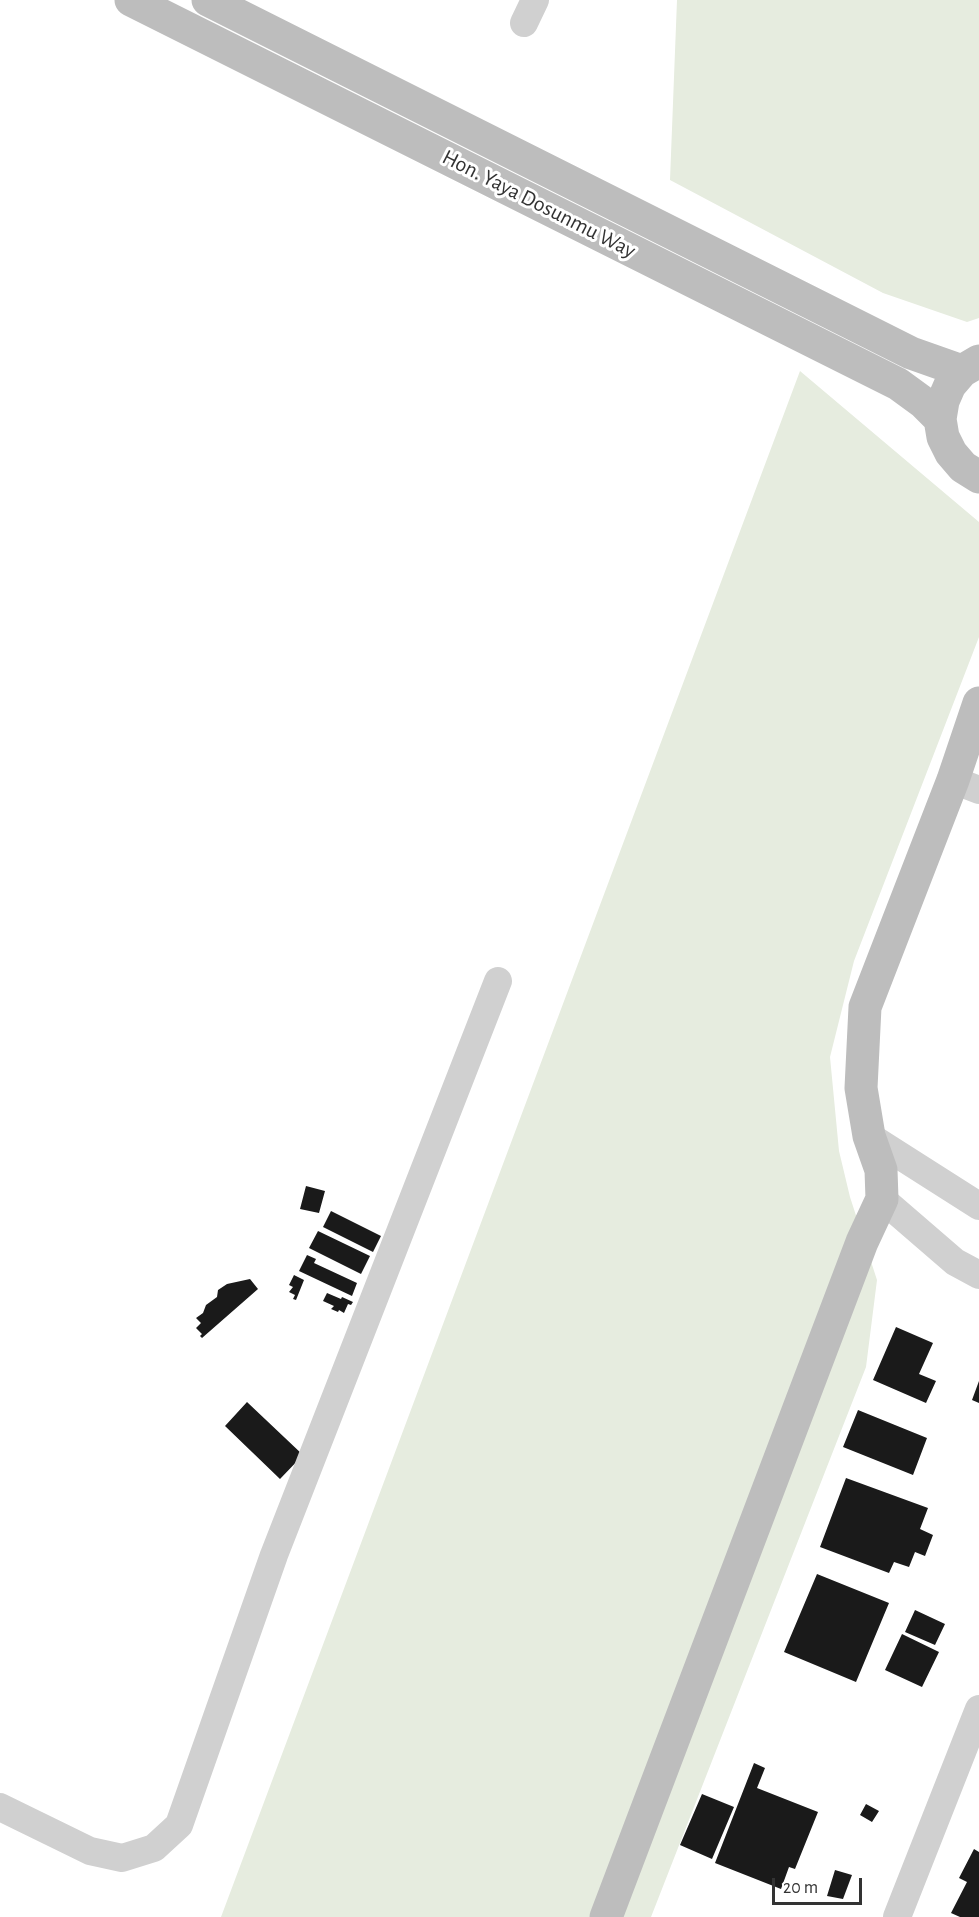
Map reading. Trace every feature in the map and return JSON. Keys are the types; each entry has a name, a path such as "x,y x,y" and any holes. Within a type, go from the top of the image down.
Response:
{"main road":[{"name":"Hon. Yaya Dosunmu Way","path":"131,0 898,384 924,403 940,419"},
{"name":"Hon. Yaya Dosunmu Way","path":"208,0 911,353 970,366"},
{"path":"970,366 950,385 943,401 940,419 943,437 951,453 963,467 979,477"},
{"path":"606,1917 862,1242 882,1199 881,1170 869,1136 861,1088 865,1007 966,785 979,703"}],"street":[{"path":"0,1807 90,1851 122,1858 154,1848 179,1825 274,1555 498,981"},
{"path":"869,1136 979,1206"},
{"path":"882,1199 955,1262 979,1275"},
{"path":"897,1917 979,1709"}],"shaded area":[{"path":"677,0 979,0 979,318 967,322 883,293 670,180"},
{"path":"800,371 979,522 979,637 854,961 830,1057 839,1151 850,1197 877,1280 866,1367 651,1917 221,1917"}],"building":[{"path":"306,1186 325,1191 319,1213 300,1209"},
{"path":"331,1211 381,1236 373,1252 323,1227"},
{"path":"318,1231 370,1256 361,1274 309,1248"},
{"path":"307,1255 316,1259 314,1263 357,1283 352,1296 299,1271"},
{"path":"294,1275 304,1280 296,1300 293,1299 295,1295 289,1292 293,1287 289,1285"},
{"path":"250,1279 258,1289 202,1338 200,1336 202,1334 196,1328 201,1323 196,1318 203,1313 206,1305 217,1297 218,1290 227,1284"},
{"path":"327,1293 353,1302 351,1305 348,1304 344,1313 339,1310 338,1312 331,1309 334,1306 323,1301"},
{"path":"896,1327 933,1343 919,1374 936,1381 926,1403 873,1380"},
{"path":"979,1381 979,1403 972,1400"},
{"path":"247,1402 303,1455 280,1479 225,1426"},
{"path":"858,1410 927,1438 913,1475 843,1447"},
{"path":"846,1478 928,1508 920,1529 933,1535 925,1556 915,1552 909,1567 894,1562 889,1573 820,1547"},
{"path":"817,1574 889,1603 856,1682 784,1652"},
{"path":"915,1610 945,1624 935,1645 905,1632"},
{"path":"902,1634 939,1652 922,1687 885,1670"},
{"path":"754,1763 765,1768 757,1788 818,1812 795,1869 789,1867 781,1889 715,1863"},
{"path":"702,1794 734,1807 712,1859 680,1845"},
{"path":"866,1804 879,1811 872,1822 860,1815"},
{"path":"974,1849 979,1852 979,1917 960,1917 951,1913 967,1882 959,1878"},
{"path":"835,1870 852,1875 843,1899 827,1896"}]}
